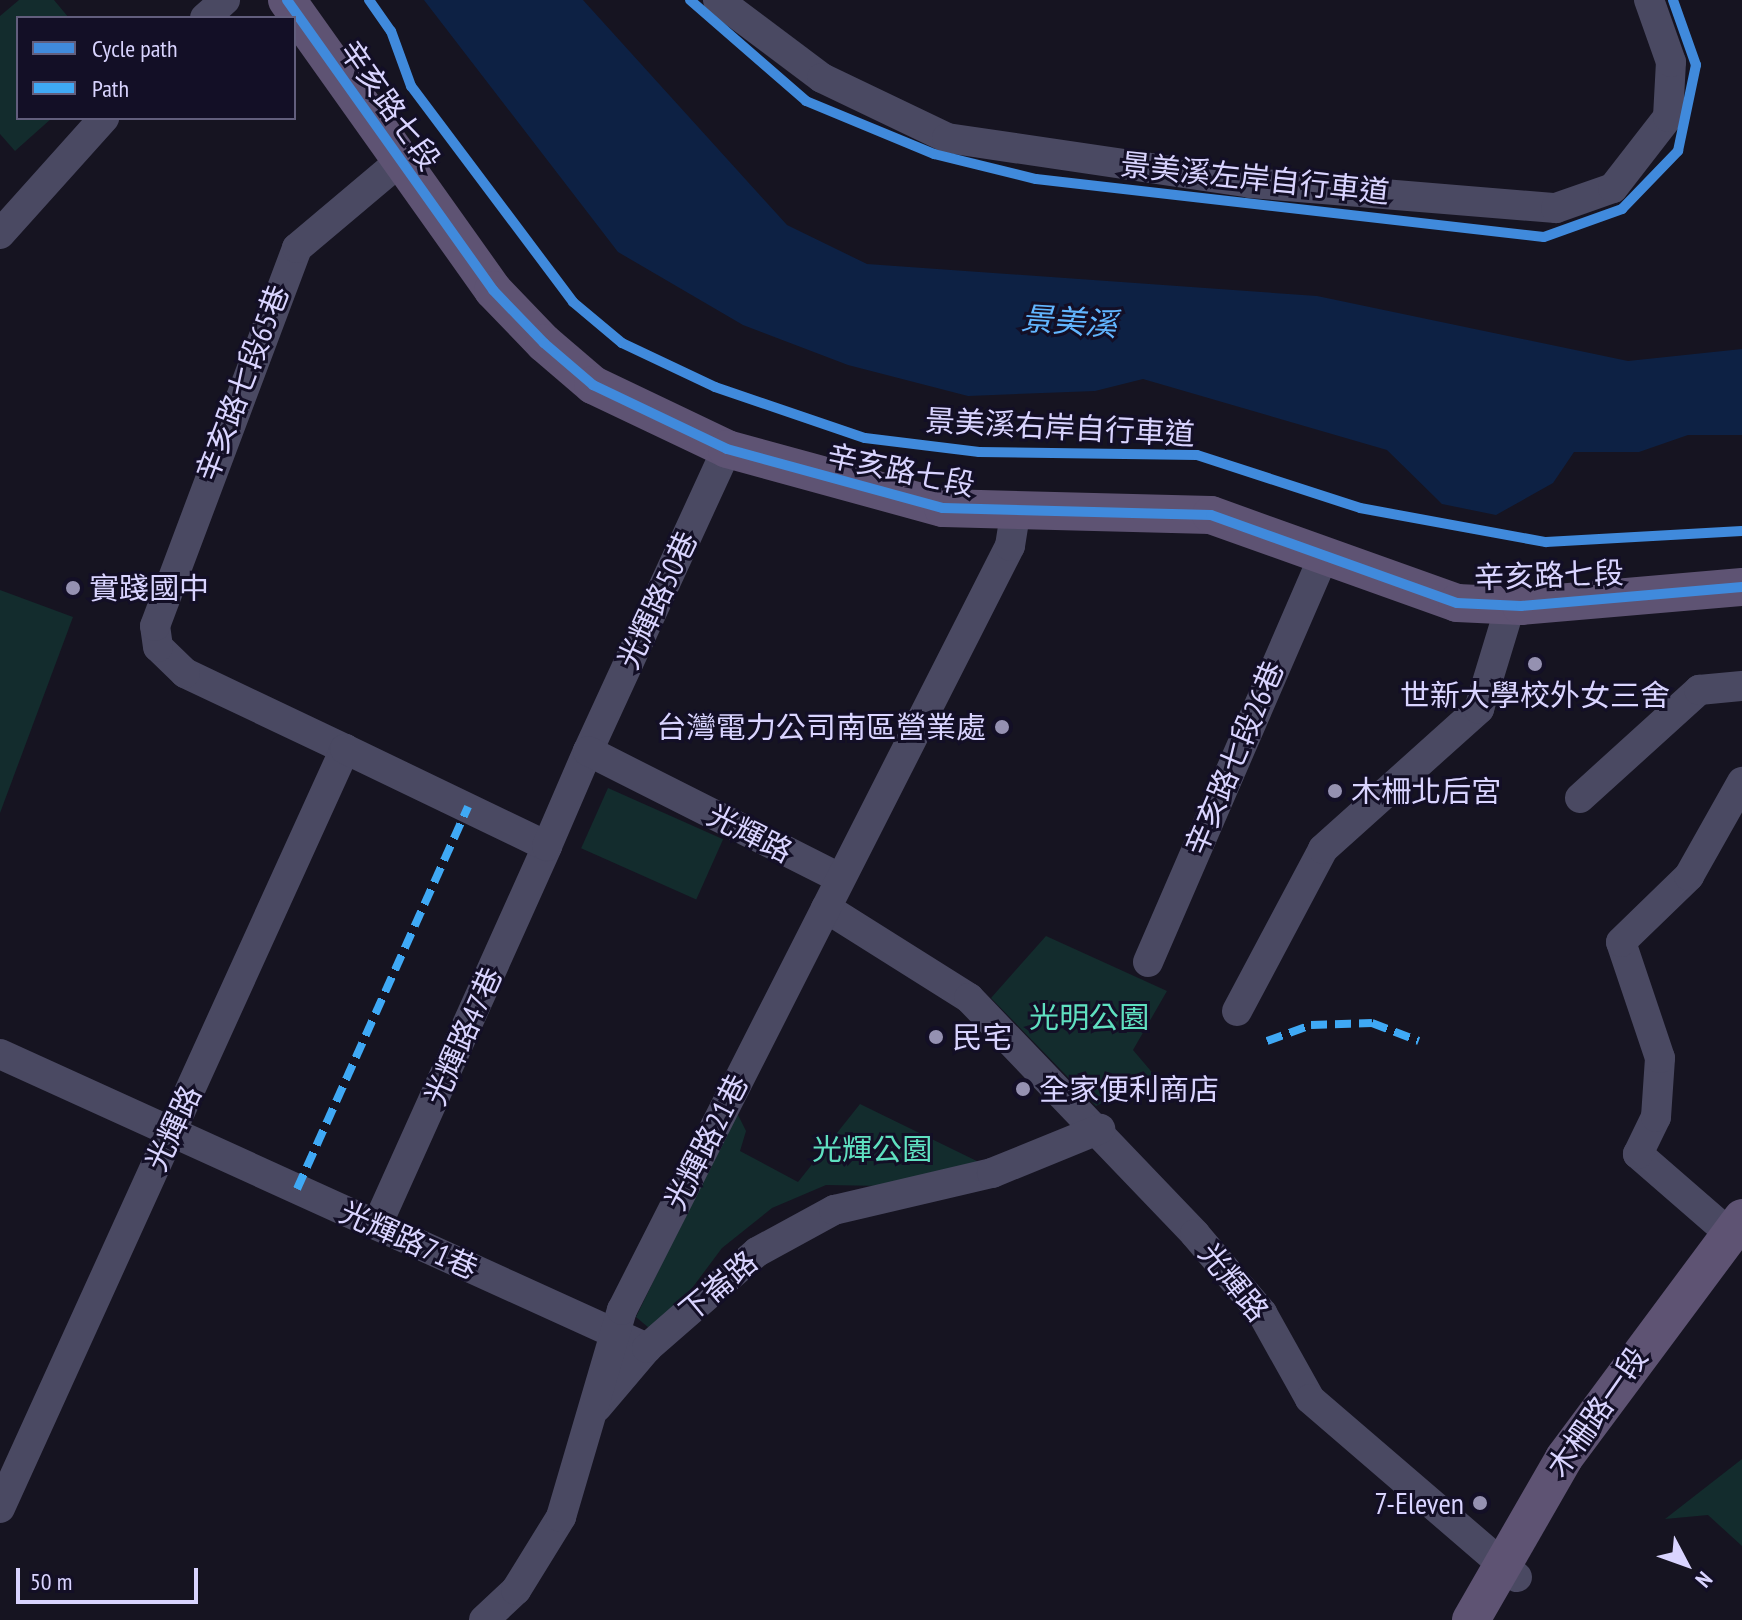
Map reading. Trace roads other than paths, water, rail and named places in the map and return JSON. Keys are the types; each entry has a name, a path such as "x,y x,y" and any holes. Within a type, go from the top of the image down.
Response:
{"main road":[{"name":"辛亥路七段","path":"287,0 399,162 493,290 544,343 593,385 727,449 943,508 1211,515 1457,603 1510,607 1742,587"},
{"name":"木柵路一段","path":"1471,1620 1582,1469 1738,1237"},
{"name":"木柵路一段","path":"1497,1620 1508,1572"}],"street":[{"path":"207,16 225,0"},
{"path":"718,0 822,78 947,138 1250,183 1556,208 1613,188 1668,117 1671,62 1649,0"},
{"path":"0,234 102,120"},
{"name":"辛亥路七段65巷","path":"345,749 185,673 158,647 159,603 284,272 313,228 399,162"},
{"name":"光輝路50巷","path":"588,751 727,449"},
{"path":"839,878 1010,546 1016,510"},
{"name":"辛亥路七段26巷","path":"1148,962 1324,555"},
{"path":"1237,1011 1323,849 1479,709 1510,607"},
{"path":"1580,798 1699,690 1742,686"},
{"path":"345,749 547,846 588,751"},
{"name":"光輝路","path":"0,1508 345,749"},
{"name":"光輝路","path":"588,751 839,878"},
{"path":"1738,1237 1638,1154 1656,1117 1660,1058 1621,942 1689,876 1742,782"},
{"name":"光輝路47巷","path":"377,1225 547,846"},
{"name":"光輝路21巷","path":"591,1414 613,1332 839,878"},
{"name":"光輝路","path":"826,908 969,998 1100,1129 1262,1313 1310,1399 1508,1572"},
{"name":"光輝路71巷","path":"0,1054 647,1348"},
{"name":"下崙路","path":"484,1620 542,1555 591,1414 647,1348 757,1252 834,1210 992,1173 1100,1129"}],"water":[{"name":"景美溪","path":"424,0 583,0 787,225 867,264 1317,296 1628,361 1742,349 1742,435 1688,435 1639,452 1574,452 1553,483 1496,515 1442,504 1387,450 1143,379 1095,391 968,396 848,365 743,325 618,252"}],"place":[{"name":"實踐國中","path":"73,588"},
{"name":"世新大學校外女三舍","path":"1535,664"},
{"name":"台灣電力公司南區營業處","path":"1002,727"},
{"name":"木柵北后宮","path":"1335,791"},
{"name":"民宅","path":"936,1037"},
{"name":"全家便利商店","path":"1023,1089"},
{"name":"7-Eleven","path":"1480,1503"}],"park label":[{"name":"光明公園","path":"1089,1017"},
{"name":"光輝公園","path":"872,1149"}]}
